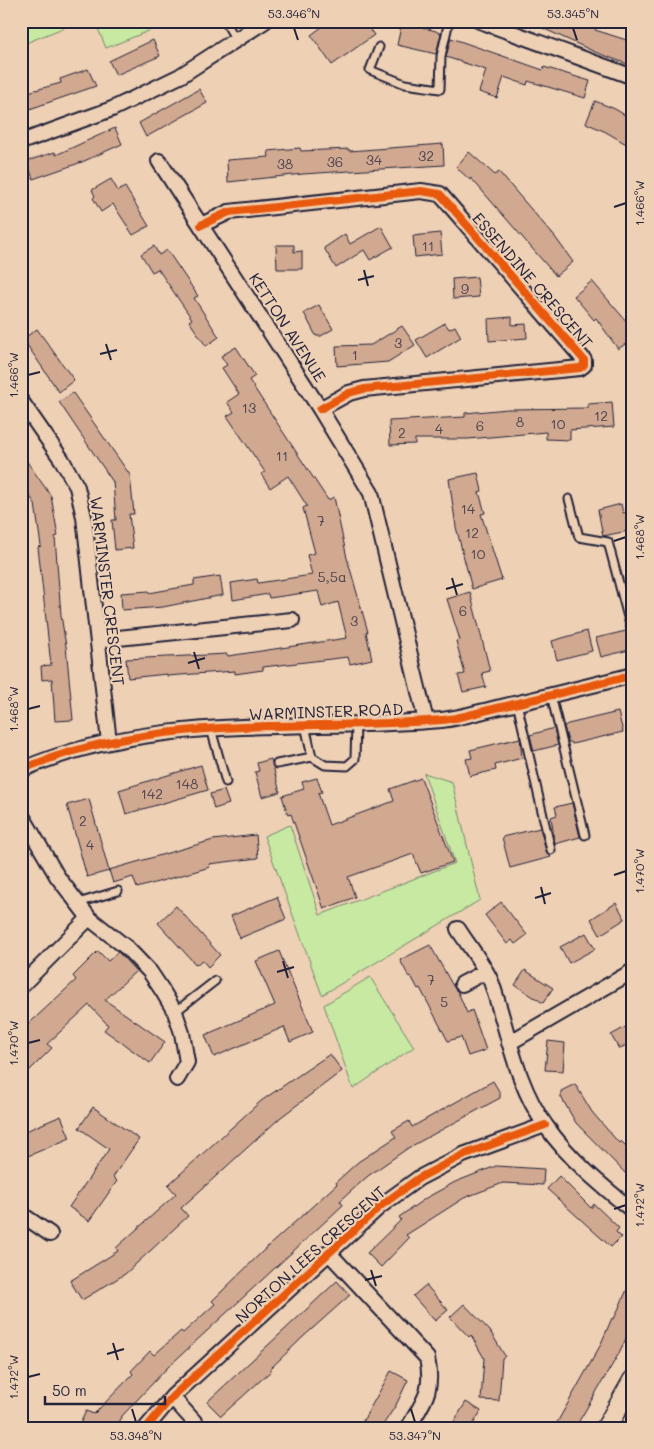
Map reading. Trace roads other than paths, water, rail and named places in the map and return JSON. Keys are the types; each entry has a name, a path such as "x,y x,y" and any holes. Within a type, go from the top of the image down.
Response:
{"street":[{"path":"21,142 112,109 180,76 265,21"},
{"path":"480,21 633,76"},
{"name":"KETTON AVENUE","path":"159,161 320,409 371,493 426,721"},
{"name":"ESSENDINE CRESCENT","path":"201,225 229,212 421,192 440,194 584,360 584,365 580,368 364,389 349,393 320,409"},
{"name":"WARMINSTER CRESCENT","path":"21,402 62,460 76,487 84,517 109,742"},
{"path":"99,640 292,620"},
{"name":"WARMINSTER ROAD","path":"21,770 51,757 109,742 155,734 211,729 445,719 633,675"},
{"path":"21,814 58,876 89,918 126,948 150,972 175,1012 182,1034 187,1062 177,1079"},
{"path":"21,986 89,918"},
{"path":"458,930 492,983 509,1043 526,1090 545,1126 572,1157 633,1210"},
{"path":"509,1043 633,971"},
{"path":"462,984 485,972"},
{"name":"NORTON LEES CRESCENT","path":"146,1428 172,1397 379,1207 419,1178 463,1155 545,1126"},
{"path":"21,1214 50,1234"},
{"path":"328,1252 426,1358 431,1376 429,1392 408,1428"},
{"path":"606,1428 633,1380"},
{"path":"172,1397 200,1428"}],"lane":[{"path":"225,21 236,40"},
{"path":"378,47 370,70 404,84 440,89 441,56 449,21"},
{"path":"569,499 579,538 608,542 633,636"},
{"path":"551,695 585,836"},
{"path":"517,703 551,850"},
{"path":"277,764 312,757 325,765 348,766 355,759 356,723"},
{"path":"305,725 312,757"},
{"path":"211,729 226,782"},
{"path":"78,903 118,891"},
{"path":"175,1012 215,981"}]}
